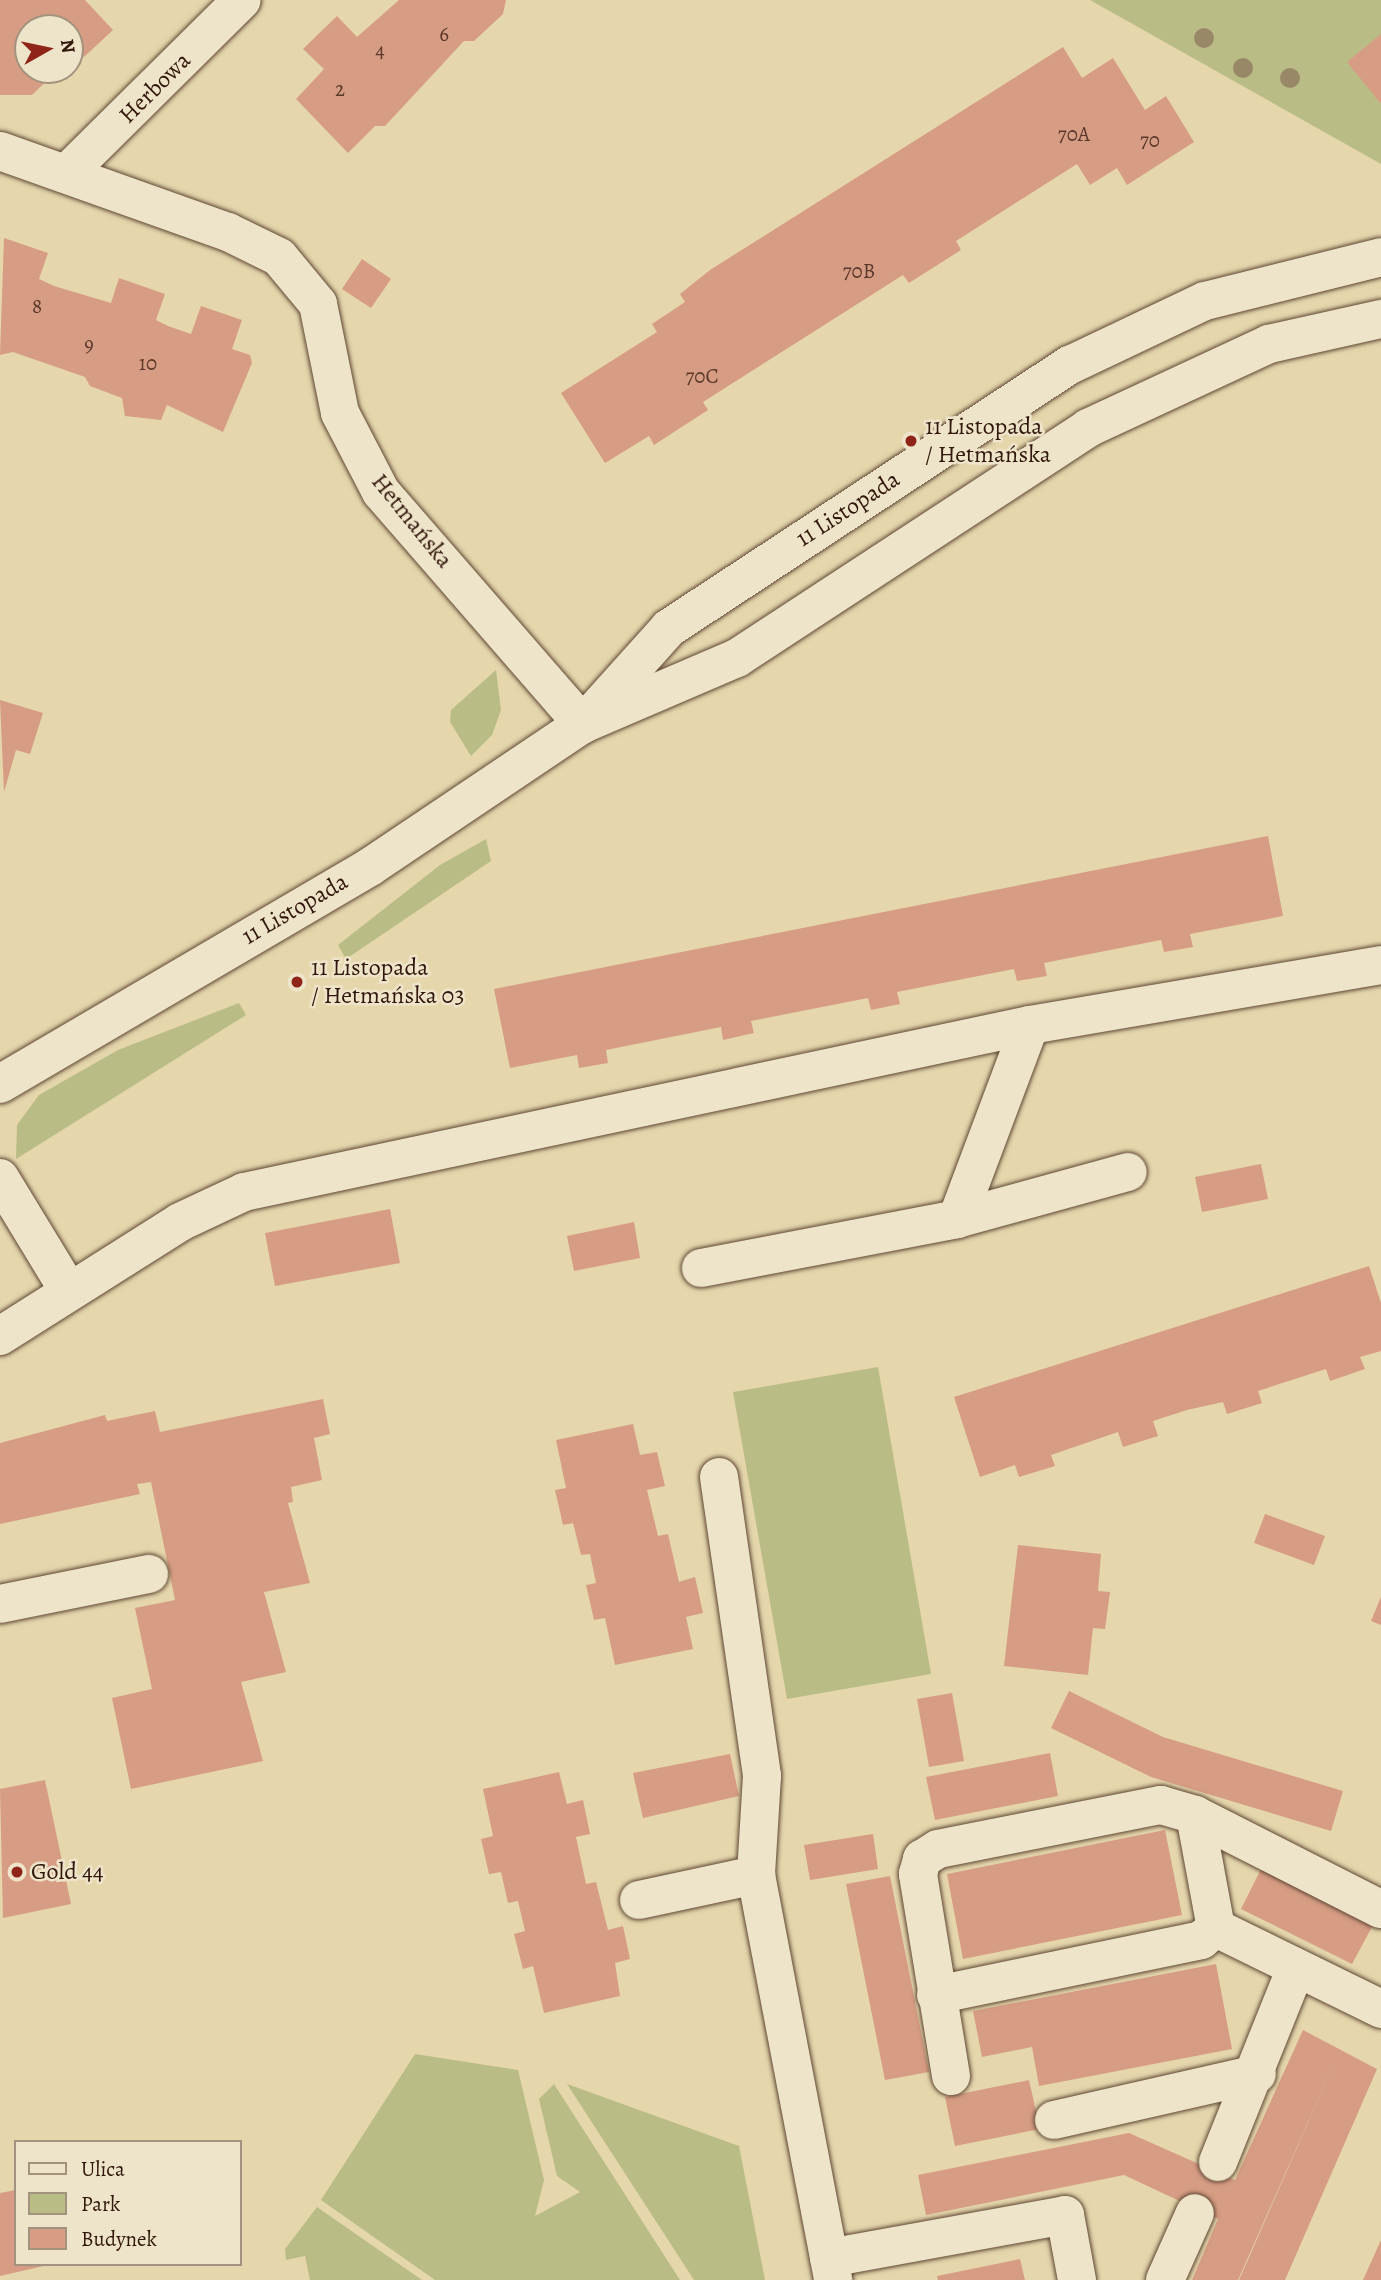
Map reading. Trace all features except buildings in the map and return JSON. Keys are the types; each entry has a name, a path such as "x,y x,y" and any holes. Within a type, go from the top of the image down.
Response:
{"street":[{"name":"Herbowa","path":"66,174 242,0"},
{"name":"Hetmańska","path":"0,151 228,232 279,257 318,303 340,413 381,492 583,724"},
{"name":"11 Listopada","path":"583,724 669,628 1070,365 1205,301 1381,257"},
{"name":"11 Listopada","path":"0,1084 370,867 583,724 737,658 1088,428 1269,344 1381,318"},
{"path":"0,1336 68,1290 244,1192 1030,1025 1381,965"},
{"path":"957,1219 1030,1025"},
{"path":"701,1268 957,1219 1128,1172"},
{"path":"0,1178 68,1290"},
{"path":"719,1477 762,1776 756,1875 831,2269 1065,2215 1077,2280"},
{"path":"0,1604 149,1574"},
{"path":"951,2076 918,1874 922,1859 938,1849 1161,1805 1195,1815 1380,1909"},
{"path":"1195,1815 1216,1928"},
{"path":"639,1900 756,1875"},
{"path":"1216,1928 1381,2009"},
{"path":"936,1995 1201,1940 1216,1928"},
{"path":"1218,2162 1256,2074 1296,1968"},
{"path":"1054,2120 1256,2074"},
{"path":"1165,2280 1195,2213"}],"green space":[{"path":"1090,0 1381,0 1381,164"},
{"path":"496,670 501,710 492,735 471,756 450,722 451,710"},
{"path":"486,839 491,861 346,959 338,945 440,865"},
{"path":"239,1003 246,1015 16,1159 17,1125 39,1095 118,1050"},
{"path":"878,1367 931,1674 787,1699 733,1392"},
{"path":"415,2054 518,2070 544,2180 535,2216 580,2192 557,2176 539,2099 554,2084 680,2280 435,2280 321,2200"},
{"path":"567,2084 739,2146 765,2280 694,2280"},
{"path":"317,2207 422,2280 310,2280 305,2256 286,2260 285,2249"}],"place":[{"name":"11 Listopada / Hetmańska","path":"911,441"},
{"name":"11 Listopada / Hetmańska 03","path":"297,982"},
{"name":"Gold 44","path":"17,1872"}]}
